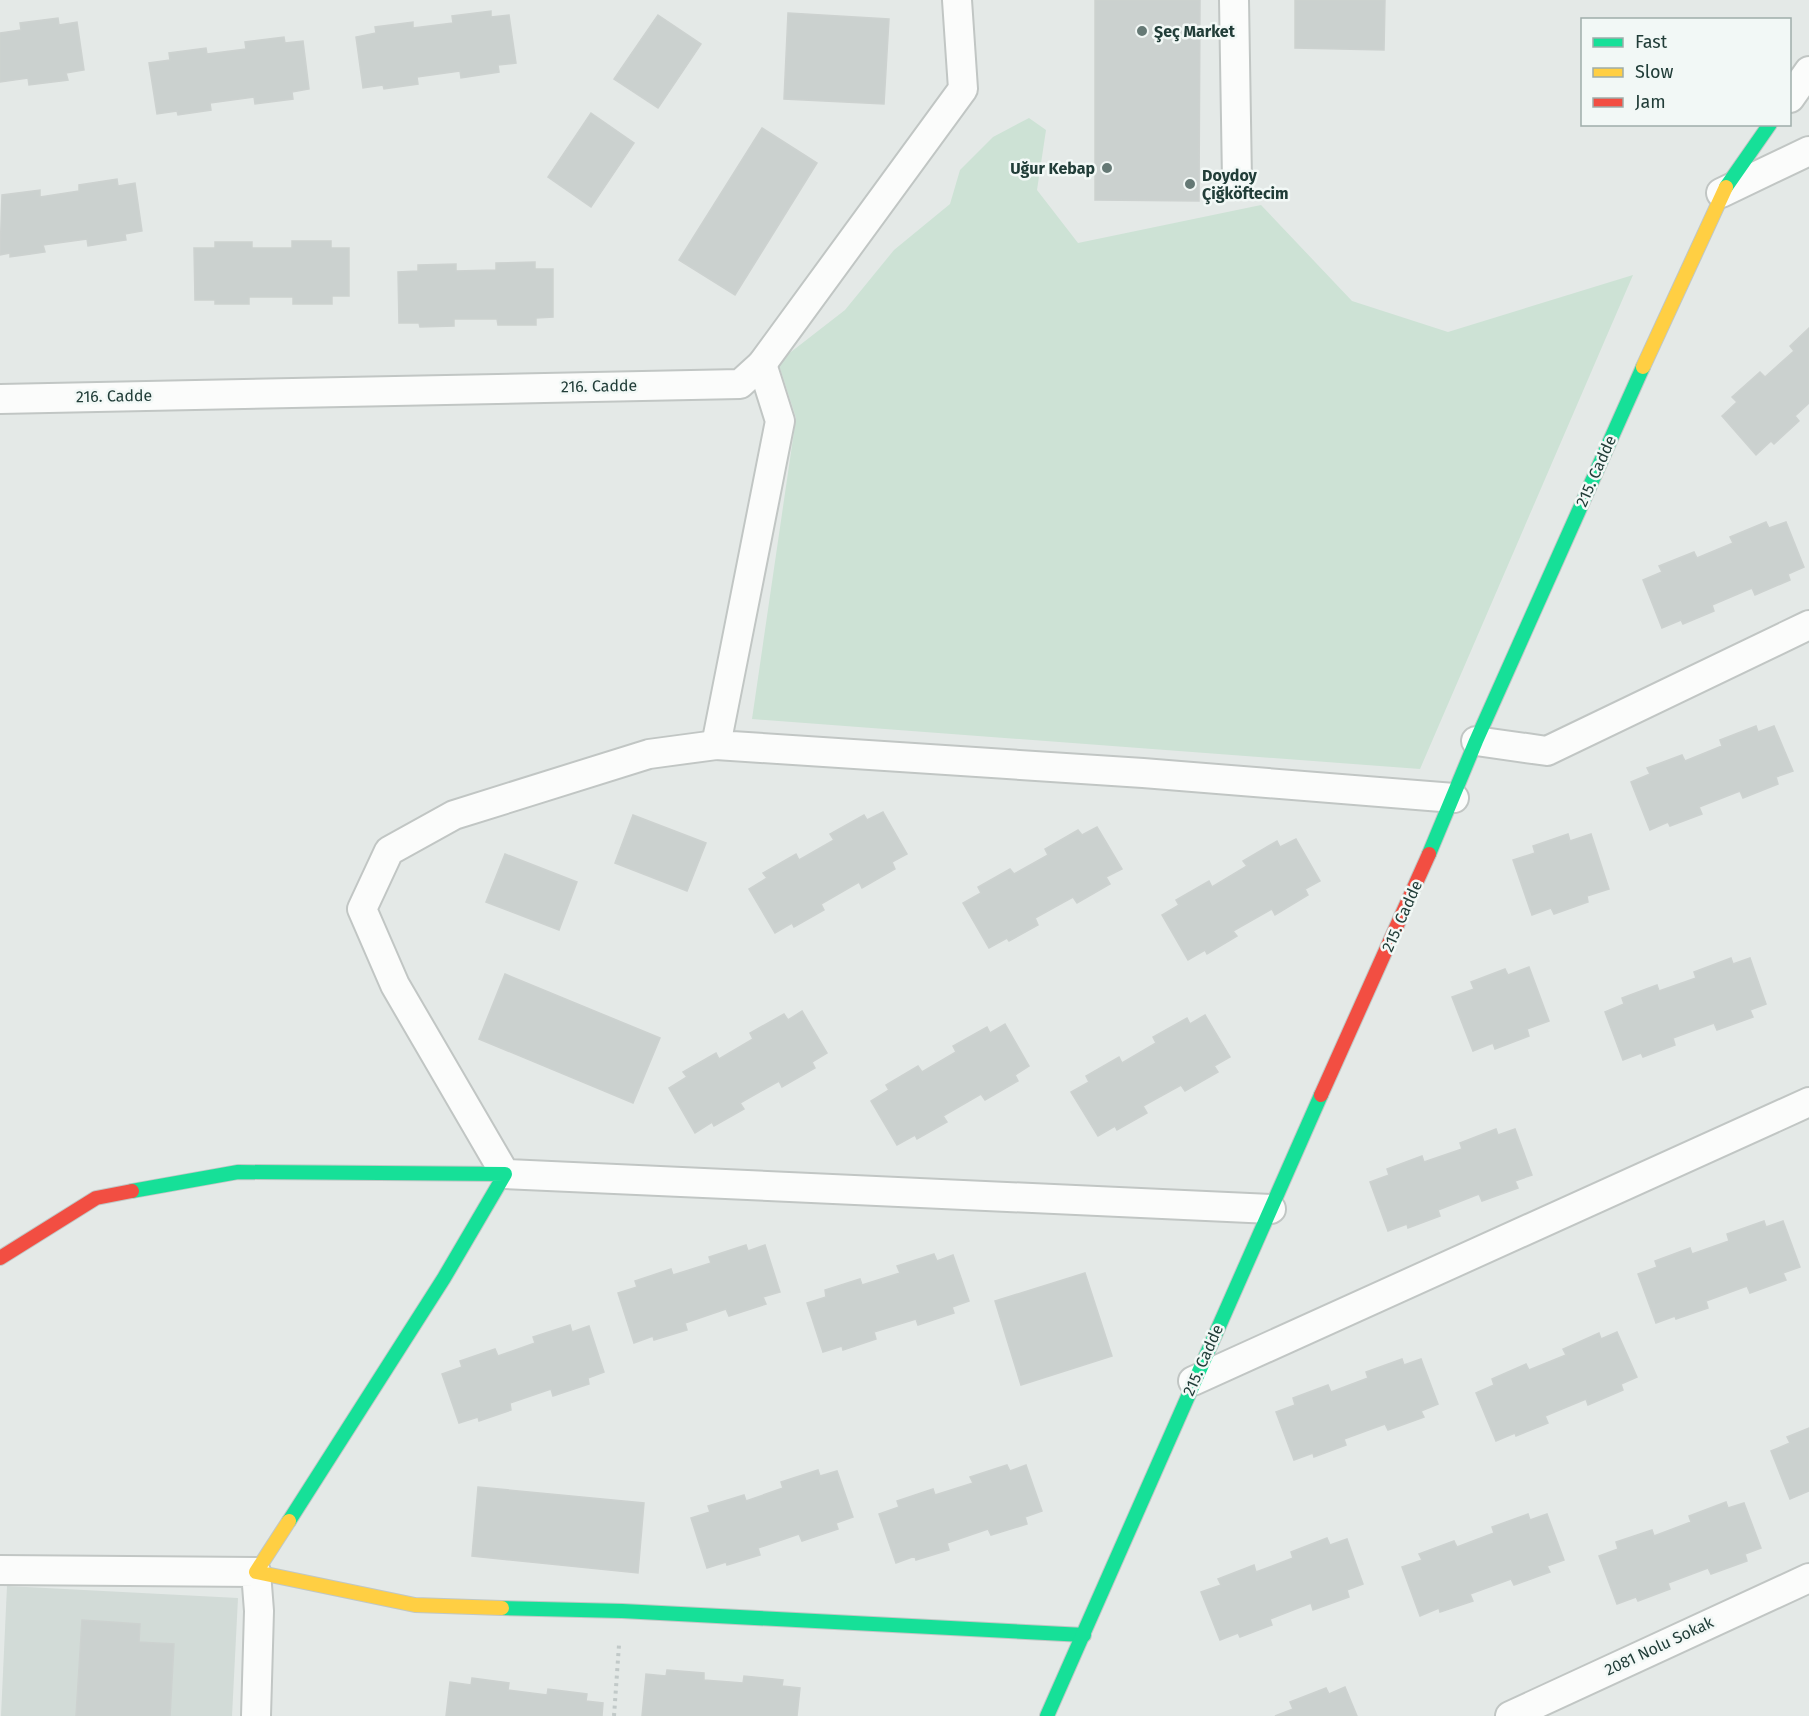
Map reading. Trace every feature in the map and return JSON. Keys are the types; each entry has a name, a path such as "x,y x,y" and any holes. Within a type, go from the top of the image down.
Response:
{"street":[{"name":"216. Cadde","path":"0,399 740,384 762,364 963,89 957,0"},
{"path":"1234,0 1237,180"},
{"path":"1791,97 1809,71"},
{"name":"215. Cadde","path":"1047,1716 1193,1381 1272,1209 1454,798 1476,741 1721,193 1769,126"},
{"path":"1721,193 1809,151"},
{"path":"716,745 780,421 762,364"},
{"path":"1476,741 1547,752 1809,625"},
{"path":"505,1174 395,985 362,909 389,851 454,815 648,754 716,745 1143,773 1454,798"},
{"path":"1193,1381 1809,1102"},
{"path":"0,1258 96,1198 238,1172 505,1174 1272,1209"},
{"path":"255,1716 259,1611 256,1572 444,1278 505,1174"},
{"path":"0,1570 256,1572 415,1605 622,1611 1084,1635"},
{"name":"2081 Nolu Sokak","path":"1510,1716 1809,1578"}],"path":[{"path":"614,1716 622,1611"}],"shaded area":[{"path":"7,1586 238,1598 232,1716 1,1716"}],"green space":[{"path":"1029,118 1046,130 1037,190 1078,243 1261,205 1352,301 1448,332 1633,275 1420,769 752,719 796,418 778,362 845,310 894,250 950,204 960,170 993,137"}],"building":[{"path":"1095,0 1200,0 1199,201 1095,200"},
{"path":"1295,0 1385,0 1384,50 1295,48"},
{"path":"491,11 491,17 509,15 516,63 498,65 499,72 461,78 460,71 417,77 418,84 384,89 383,85 363,88 356,37 376,33 375,27 413,22 413,28 453,23 452,16"},
{"path":"788,13 889,19 884,104 784,99"},
{"path":"658,15 701,44 658,108 614,79"},
{"path":"58,18 59,25 77,22 84,70 66,73 68,80 29,85 28,78 0,82 0,33 21,30 20,23"},
{"path":"284,37 285,43 303,41 309,89 292,92 293,99 255,104 254,97 210,103 211,110 178,115 177,111 157,114 149,63 170,60 169,53 206,48 207,54 246,49 245,42"},
{"path":"591,113 634,143 591,207 548,177"},
{"path":"762,128 817,163 735,295 679,260"},
{"path":"117,179 118,186 135,183 142,231 125,234 126,240 88,246 87,239 43,245 45,252 10,257 10,253 0,255 2,195 40,190 40,197 79,191 79,185"},
{"path":"292,241 331,241 331,248 349,248 349,296 332,296 332,304 293,304 293,297 249,297 249,304 215,304 215,300 195,300 194,248 215,248 215,242 252,242 252,248 292,248"},
{"path":"535,262 535,269 553,269 553,317 536,318 536,325 498,325 497,319 454,319 454,326 420,327 419,323 399,323 398,272 418,271 418,265 456,264 456,271 496,270 496,263"},
{"path":"1809,328 1809,403 1795,416 1799,421 1774,444 1771,441 1756,455 1722,416 1737,402 1732,397 1760,372 1765,377 1794,351 1790,346"},
{"path":"1766,522 1769,528 1786,522 1804,567 1788,574 1790,580 1755,595 1752,588 1712,605 1714,611 1683,624 1681,620 1662,628 1643,580 1662,572 1659,566 1694,552 1697,558 1733,543 1730,537"},
{"path":"1756,726 1758,732 1774,726 1793,771 1776,777 1778,784 1743,798 1740,791 1699,807 1702,814 1670,826 1668,822 1650,830 1631,782 1650,774 1647,768 1682,755 1685,761 1722,746 1720,740"},
{"path":"883,812 907,854 892,862 895,869 862,888 859,882 821,904 824,910 794,927 792,923 775,933 749,889 767,878 763,873 796,854 799,860 834,840 830,834 864,815 867,820"},
{"path":"633,815 706,843 687,891 615,863"},
{"path":"1097,827 1122,869 1106,877 1110,884 1077,903 1073,897 1035,918 1038,925 1009,941 1007,938 989,948 963,903 981,893 978,887 1010,869 1014,874 1048,855 1045,849 1078,830 1082,835"},
{"path":"1568,834 1570,841 1591,834 1609,889 1587,896 1588,902 1554,914 1551,908 1532,915 1513,860 1535,853 1533,846"},
{"path":"1296,839 1320,881 1305,889 1308,895 1275,915 1272,909 1233,931 1237,936 1207,954 1205,950 1188,960 1162,915 1179,905 1176,900 1209,881 1212,887 1247,866 1243,861 1277,841 1280,847"},
{"path":"505,854 577,882 559,930 486,902"},
{"path":"1731,958 1733,964 1750,958 1766,1004 1750,1010 1753,1017 1717,1030 1714,1023 1673,1038 1675,1045 1643,1057 1641,1053 1623,1060 1605,1012 1624,1004 1622,998 1657,985 1659,991 1696,978 1694,972"},
{"path":"1529,967 1549,1021 1527,1029 1529,1036 1495,1049 1493,1043 1473,1051 1452,997 1474,989 1471,982 1505,969 1508,975"},
{"path":"505,974 660,1038 633,1103 479,1039"},
{"path":"802,1011 827,1053 812,1062 815,1068 782,1087 779,1081 740,1103 744,1109 714,1126 712,1122 695,1133 669,1088 687,1077 683,1072 716,1053 719,1059 753,1039 750,1033 784,1014 788,1020"},
{"path":"1205,1015 1230,1057 1214,1066 1218,1072 1185,1091 1181,1085 1143,1106 1147,1113 1117,1130 1115,1126 1098,1136 1071,1092 1089,1082 1086,1076 1119,1057 1122,1063 1156,1043 1153,1037 1187,1018 1190,1024"},
{"path":"1005,1024 1029,1066 1015,1075 1018,1081 985,1100 981,1094 943,1116 947,1122 917,1139 915,1135 897,1145 871,1101 889,1090 886,1085 918,1066 922,1072 956,1052 953,1046 987,1027 990,1033"},
{"path":"1496,1129 1498,1135 1515,1129 1532,1175 1515,1181 1518,1188 1482,1201 1479,1194 1438,1210 1440,1216 1408,1228 1407,1224 1388,1231 1370,1182 1389,1175 1387,1169 1422,1156 1424,1162 1462,1149 1460,1143"},
{"path":"1764,1221 1766,1227 1783,1221 1800,1267 1783,1273 1786,1280 1750,1293 1747,1286 1706,1301 1708,1308 1656,1323 1638,1274 1657,1267 1655,1261 1690,1248 1692,1254 1729,1241 1727,1234"},
{"path":"746,1245 748,1251 765,1245 780,1292 763,1297 766,1304 729,1316 726,1309 685,1323 687,1330 654,1340 653,1336 634,1343 618,1293 637,1287 635,1281 671,1269 673,1275 711,1263 709,1257"},
{"path":"934,1254 937,1261 953,1255 969,1301 952,1307 954,1313 918,1325 916,1319 874,1332 876,1339 843,1350 842,1346 823,1352 807,1303 826,1297 825,1290 860,1279 862,1285 900,1273 897,1266"},
{"path":"1085,1273 1112,1356 1021,1385 995,1301"},
{"path":"570,1325 572,1332 589,1326 604,1372 588,1378 589,1384 553,1396 551,1389 510,1403 511,1410 479,1421 478,1417 459,1423 442,1374 462,1367 460,1361 495,1349 498,1356 535,1343 533,1337"},
{"path":"1617,1332 1637,1377 1621,1384 1623,1390 1588,1405 1586,1399 1545,1416 1548,1423 1516,1436 1515,1433 1496,1441 1476,1393 1494,1385 1492,1379 1526,1364 1529,1370 1566,1355 1563,1349 1599,1333 1601,1339"},
{"path":"1402,1359 1404,1365 1421,1359 1438,1404 1421,1411 1424,1417 1388,1430 1385,1424 1344,1439 1346,1445 1314,1457 1313,1453 1294,1460 1276,1412 1295,1405 1293,1398 1328,1385 1331,1392 1368,1378 1366,1372"},
{"path":"1809,1428 1809,1491 1790,1499 1771,1451 1790,1443 1787,1437"},
{"path":"1007,1465 1010,1471 1026,1465 1042,1511 1025,1517 1027,1524 991,1535 988,1529 947,1543 949,1550 916,1560 915,1556 896,1563 879,1514 899,1507 897,1501 933,1489 935,1495 973,1483 970,1477"},
{"path":"818,1470 820,1476 837,1471 853,1517 836,1523 838,1529 802,1541 799,1534 758,1548 760,1555 727,1565 726,1562 707,1568 691,1518 710,1512 708,1506 744,1495 746,1501 783,1488 781,1482"},
{"path":"478,1487 644,1503 638,1573 472,1556"},
{"path":"1726,1502 1728,1508 1744,1503 1761,1548 1745,1554 1747,1561 1711,1574 1708,1568 1668,1583 1670,1589 1638,1601 1636,1597 1617,1604 1599,1556 1618,1549 1616,1542 1652,1530 1654,1536 1691,1522 1689,1516"},
{"path":"1528,1514 1530,1520 1547,1514 1564,1560 1547,1566 1550,1572 1514,1585 1511,1579 1470,1594 1473,1601 1440,1612 1439,1608 1420,1616 1402,1567 1422,1560 1419,1554 1454,1541 1457,1547 1494,1533 1492,1527"},
{"path":"1327,1538 1330,1545 1347,1539 1363,1584 1347,1590 1349,1597 1313,1610 1311,1603 1270,1619 1272,1625 1240,1637 1238,1633 1220,1640 1201,1592 1221,1585 1218,1579 1254,1565 1256,1572 1293,1558 1291,1552"},
{"path":"82,1620 140,1624 139,1642 174,1644 170,1716 76,1716"},
{"path":"667,1670 704,1673 704,1680 743,1683 744,1676 783,1680 782,1686 800,1688 797,1716 642,1716 646,1674 666,1676"},
{"path":"472,1678 509,1683 508,1690 547,1695 548,1689 587,1694 586,1701 603,1703 602,1716 446,1716 450,1682 471,1685"},
{"path":"1345,1687 1357,1716 1275,1716 1293,1709 1290,1702 1326,1688 1329,1694"}],"traffic: fast":[{"path":"1726,187 1769,126"},
{"path":"1429,854 1476,741 1643,367"},
{"path":"1047,1716 1321,1095"},
{"path":"132,1191 238,1172 505,1174 444,1278 289,1521"},
{"path":"502,1608 622,1611 1084,1635"}],"traffic: slow":[{"path":"1643,367 1726,187"},
{"path":"289,1521 256,1572 415,1605 502,1608"}],"traffic: jam":[{"path":"1321,1095 1429,854"},
{"path":"0,1258 96,1198 132,1191"}],"place":[{"name":"Şeç Market","path":"1142,31"},
{"name":"Uğur Kebap","path":"1107,168"},
{"name":"Doydoy Çiğköftecim","path":"1190,184"}]}
